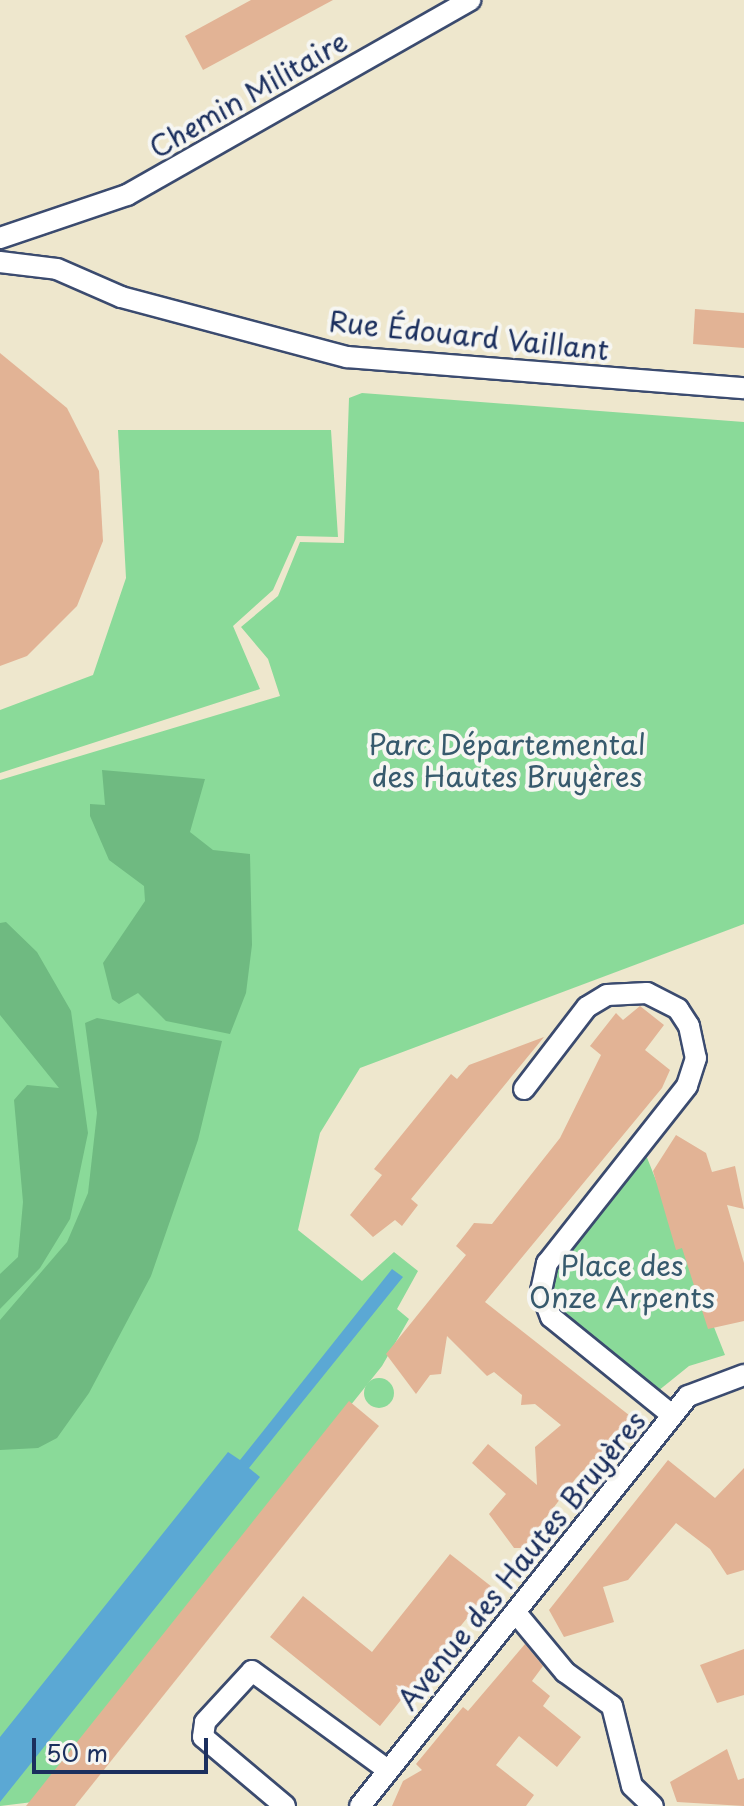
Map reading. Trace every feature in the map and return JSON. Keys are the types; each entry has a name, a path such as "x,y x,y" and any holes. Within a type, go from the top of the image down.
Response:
{"street":[{"name":"Chemin Militaire","path":"0,238 127,195 470,0"},
{"name":"Rue Édouard Vaillant","path":"0,262 57,269 121,297 347,357 744,388"},
{"path":"524,1089 587,1007 628,990 663,999 689,1026 696,1058 687,1086 547,1263 541,1291 551,1317 672,1415"},
{"name":"Avenue des Hautes Bruyères","path":"360,1806 672,1415 705,1386 744,1375"},
{"path":"516,1613 565,1672 612,1706 632,1786 653,1806"},
{"path":"285,1806 203,1737 205,1722 252,1671 388,1770"}],"green space":[{"name":"Parc Départemental des Hautes Bruyères","path":"362,393 744,422 744,924 360,1068 320,1133 298,1230 362,1281 394,1252 418,1271 397,1309 409,1319 382,1366 33,1802 0,1806 0,780 280,696 268,659 241,627 278,596 300,542 344,543 349,398"},
{"path":"118,430 331,430 338,537 297,536 273,590 233,626 260,689 0,773 0,710 93,675 126,578"},
{"path":"102,770 205,779 190,832 213,850 250,854 252,945 246,993 230,1034 166,1021 138,993 119,1004 112,999 103,963 145,901 144,886 109,860 90,816 90,804 105,805"},
{"path":"6,922 37,952 71,1011 88,1133 70,1219 40,1268 0,1309 0,1274 18,1257 23,1202 14,1100 27,1085 59,1088 0,1015 0,923"},
{"path":"97,1018 222,1041 198,1140 151,1276 89,1393 57,1438 38,1448 0,1450 0,1320 67,1242 88,1193 97,1113 85,1023"},
{"name":"Place des Onze Arpents","path":"646,1155 725,1355 689,1366 658,1391 557,1308 550,1291 558,1261"},
{"path":"379,1378 390,1382 394,1393 390,1404 379,1408 368,1404 364,1393 368,1382"}],"water":[{"path":"392,1269 403,1277 249,1468 260,1477 0,1802 0,1737 228,1452 240,1460"}],"building":[{"path":"251,0 333,0 203,70 185,36"},
{"path":"695,309 744,313 744,348 693,344"},
{"path":"0,353 67,408 99,471 103,541 77,606 27,656 0,666"},
{"path":"640,1006 664,1025 645,1050 670,1070 662,1088 485,1302 634,1419 576,1478 523,1548 514,1548 489,1514 506,1494 472,1463 488,1444 537,1485 535,1447 561,1425 535,1404 521,1405 522,1395 494,1372 487,1376 447,1336 441,1374 430,1375 416,1394 386,1354 466,1255 456,1246 474,1223 492,1224 560,1138 601,1055 590,1046 616,1013 623,1020"},
{"path":"544,1037 411,1199 418,1205 402,1226 395,1220 373,1237 350,1215 382,1175 374,1169 451,1074 457,1079 469,1065"},
{"path":"676,1135 706,1153 712,1172 735,1166 744,1209 727,1205 744,1263 744,1321 708,1329 682,1248 676,1250 653,1171"},
{"path":"349,1401 379,1426 75,1806 26,1806"},
{"path":"668,1460 715,1498 744,1468 744,1570 727,1575 710,1549 676,1523 628,1580 603,1587 614,1622 564,1637 549,1610"},
{"path":"450,1554 492,1587 380,1726 270,1637 303,1596 372,1652"},
{"path":"525,1644 543,1666 532,1681 550,1696 543,1706 581,1737 557,1767 519,1736 496,1765 534,1795 526,1806 392,1806 403,1781 422,1770 416,1764 463,1707 468,1711"},
{"path":"744,1649 744,1695 717,1703 700,1665"},
{"path":"727,1749 738,1780 744,1778 744,1806 677,1802 670,1782"}]}
